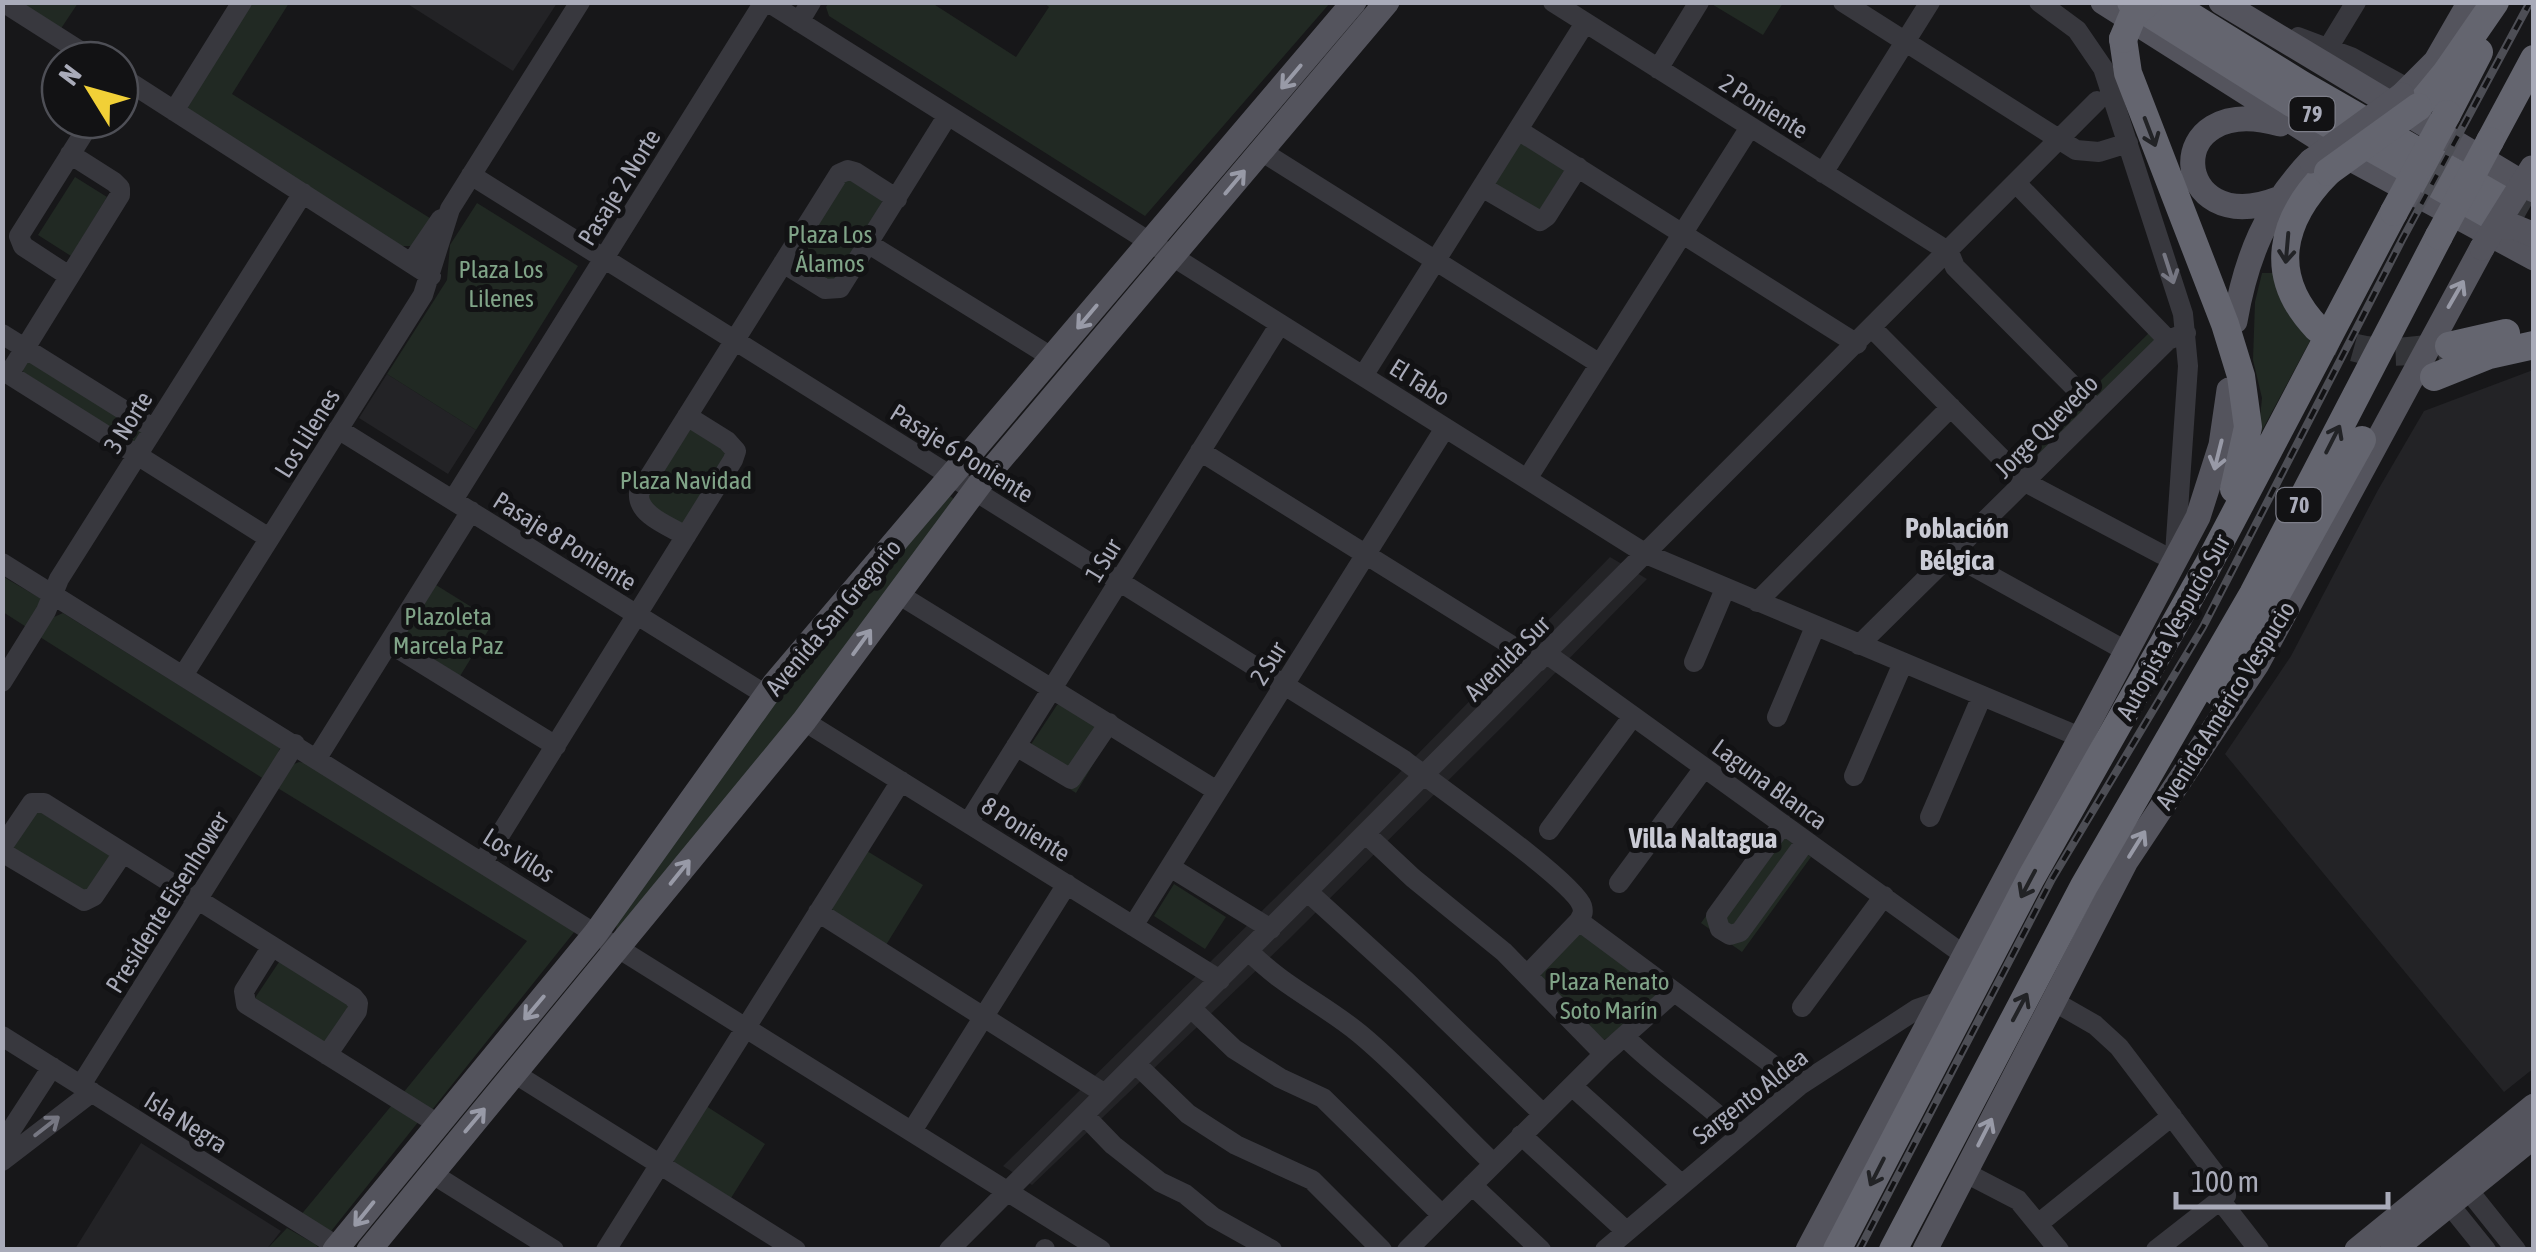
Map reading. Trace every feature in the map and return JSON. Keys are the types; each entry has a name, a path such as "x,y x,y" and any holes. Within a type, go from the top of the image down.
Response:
{"highway":[{"name":"79","path":"2132,2 2290,102 2509,212"},
{"path":"2148,2 2133,16 2123,39 2125,64 2226,324 2246,401 2244,452 2207,567"},
{"name":"79","path":"2168,2 2316,94 2461,176 2509,212"},
{"path":"2194,2 2379,113 2461,176"},
{"path":"2317,328 2292,291 2285,253 2289,230 2320,167 2446,73 2495,2"},
{"name":"Autopista Vespucio Sur","path":"1838,1250 2031,878 2207,567 2505,2"},
{"name":"70","path":"1893,1250 2084,886 2253,594 2534,58"},
{"path":"2449,346 2534,328"},
{"path":"2434,377 2488,355 2534,346"},
{"path":"2153,771 2231,673 2362,440"},
{"path":"1907,1250 1926,1186"}],"main road":[{"name":"Avenida San Gregorio","path":"338,1248 438,1124 804,721 975,490 1354,2"},
{"name":"Avenida San Gregorio","path":"369,1250 514,1073 607,940 766,695 1053,358 1260,152 1388,2"},
{"path":"2103,2 2305,132 2534,258"},
{"path":"2221,2 2509,212 2515,227 2534,235"},
{"path":"2409,97 2436,62 2470,2"},
{"path":"2305,132 2237,117 2211,128 2197,147 2196,179 2214,200 2242,209 2278,199 2320,167"},
{"name":"Avenida Américo Vespucio","path":"1925,1250 2126,861 2266,647 2533,167"},
{"path":"2235,321 2251,253 2278,199"},
{"path":"1808,1250 2126,651 2168,558 2198,517 2215,468 2229,390"},
{"path":"2393,1250 2534,1106"},
{"path":"2357,1250 2534,1136"}],"street":[{"path":"3,2 63,40"},
{"path":"174,110 242,2"},
{"name":"Los Lilenes","path":"411,263 450,209 580,2"},
{"name":"El Tabo","path":"766,2 1646,554 2080,737"},
{"name":"Pasaje 2 Norte","path":"317,758 389,642 604,258 766,2"},
{"path":"799,22 811,2"},
{"name":"2 Poniente","path":"1553,2 1949,252"},
{"path":"1658,68 1699,2"},
{"path":"1844,2 2076,150 2091,154 2128,143"},
{"path":"1823,173 1930,2"},
{"path":"1518,130 1682,234 1865,336 1951,407 2025,482 2168,558 2187,377 2177,337 2178,296 2109,81 2096,53 2072,26 2039,2"},
{"path":"2243,2 2311,44 2360,62 2409,97"},
{"path":"2328,48 2356,2"},
{"path":"1363,376 1585,23"},
{"path":"140,89 432,276"},
{"name":"Avenida Sur","path":"950,1250 2097,100"},
{"path":"783,263 825,289 837,290 948,115"},
{"path":"1527,479 1750,126"},
{"path":"70,276 19,240 79,140"},
{"path":"1260,152 1600,364"},
{"path":"70,154 114,182 120,191 25,348 6,372 270,538"},
{"path":"1482,188 1540,221 1578,168"},
{"path":"686,536 644,510 638,500 687,416 842,172 855,172 897,199"},
{"name":"Pasaje 6 Poniente","path":"471,175 1425,775 1548,870 1581,904 1580,921"},
{"path":"2017,184 2177,337"},
{"name":"3 Norte","path":"2,682 46,611 59,579 302,193"},
{"name":"Los Lilenes","path":"184,674 423,296 450,209"},
{"path":"868,244 1053,358"},
{"path":"1949,252 1955,267 2097,410"},
{"name":"1 Sur","path":"968,823 1280,324"},
{"path":"2,334 154,429"},
{"name":"Jorge Quevedo","path":"1859,645 2097,410 2177,337"},
{"path":"1757,602 1951,407"},
{"path":"483,862 736,454 727,442 687,416"},
{"name":"2 Sur","path":"1133,926 1446,428"},
{"name":"Pasaje 8 Poniente","path":"338,429 766,695"},
{"name":"Laguna Blanca","path":"1200,452 1633,716 1964,955"},
{"path":"1951,554 2126,651"},
{"name":"Los Vilos","path":"2,562 1101,1250"},
{"path":"1694,662 1725,589"},
{"path":"898,594 1218,791"},
{"path":"1777,717 1815,627"},
{"path":"389,642 556,746"},
{"path":"1854,776 1904,664"},
{"path":"1930,817 1982,696"},
{"path":"1549,830 1633,716"},
{"name":"8 Poniente","path":"804,721 1220,980"},
{"path":"1016,746 1071,779 1108,723"},
{"name":"Presidente Eisenhower","path":"2,1161 86,1089 295,744"},
{"path":"1619,883 1704,768"},
{"path":"606,1250 901,781"},
{"path":"123,853 94,896 84,901 2,850 29,806 36,801 44,803 272,946 358,1003 328,1055"},
{"path":"1783,824 1718,912 1715,921 1727,934 1740,932 1806,841"},
{"path":"1366,834 1527,975 1604,1054"},
{"path":"1170,867 1271,929"},
{"path":"912,1132 1067,884"},
{"path":"1308,892 1543,1114"},
{"path":"1802,1007 1884,896"},
{"path":"818,912 1105,1094"},
{"path":"1527,975 1580,921 1800,1085"},
{"path":"272,946 244,991 244,1000 438,1124"},
{"path":"1249,951 1281,982 1370,1042 1493,1163"},
{"path":"1413,1247 1604,1054 1674,992"},
{"name":"Sargento Aldea","path":"1605,1250 1800,1085 1921,1007 1940,1001"},
{"path":"2053,1001 2095,1025 2120,1047 2223,1184 2226,1195 2156,1250"},
{"path":"1191,1008 1234,1049 1324,1098 1442,1215"},
{"name":"Isla Negra","path":"2,1036 338,1248"},
{"path":"1625,1037 1660,1071 1707,1103 1739,1134"},
{"path":"1136,1064 1188,1114 1236,1144 1312,1180 1382,1250"},
{"path":"2,1144 52,1067"},
{"path":"514,1073 796,1250"},
{"path":"1572,1086 1681,1184"},
{"path":"1084,1115 1112,1144 1160,1182 1272,1250"},
{"path":"2038,1224 2172,1116"},
{"path":"1522,1136 1626,1232"},
{"path":"1964,1172 2018,1200 2058,1250"},
{"path":"431,1173 554,1250"},
{"path":"1472,1185 1540,1250"},
{"path":"2451,1188 2486,1250"},
{"path":"2451,1188 2516,1250"},
{"path":"2220,1200 2259,1250"}],"shaded area":[{"path":"406,3 557,3 513,71"},
{"path":"2533,370 2534,1068 2504,1092 2225,754 2291,656 2424,411"},
{"path":"387,374 476,430 448,474 359,418"},
{"path":"1610,557 1647,579 1509,720 1288,940 1032,1185 1003,1166 1334,840"},
{"path":"141,1143 281,1231 267,1249 75,1249"}],"green space":[{"path":"829,2 932,3 1016,57 1049,7 1044,3 1330,3 1145,216 829,16"},
{"path":"17,3 78,3 60,30"},
{"path":"248,3 289,3 232,94 433,220 411,246 401,246 187,109"},
{"path":"1710,3 1783,3 1763,35"},
{"path":"1521,141 1565,169 1538,213 1494,185"},
{"path":"75,177 107,197 71,256 38,235"},
{"name":"Plaza Los Álamos","path":"848,179 883,200 836,284 797,264 796,255 842,182"},
{"name":"Plaza Los Lilenes","path":"477,203 578,266 476,430 387,374 447,280 450,245"},
{"path":"2262,273 2275,273 2311,339 2258,438 2262,398 2253,360 2255,302"},
{"path":"2153,329 2167,343 2103,405 2090,391"},
{"path":"28,359 144,430 136,446 22,371"},
{"path":"2081,397 2095,411 2031,473 2018,459"},
{"name":"Plaza Navidad","path":"695,429 729,454 685,527 647,503 650,490 690,430"},
{"path":"950,496 955,500 850,647 616,931 617,921 778,696"},
{"path":"2,576 40,598 42,602 31,630 3,612"},
{"name":"Plazoleta Marcela Paz","path":"436,585 494,621 460,676 402,639"},
{"path":"63,613 280,748 267,781 40,637 54,617"},
{"path":"1061,704 1111,734 1076,793 1022,758"},
{"path":"299,762 575,931 431,1111 403,1093 527,941 276,787 292,765"},
{"path":"33,808 112,854 88,895 12,849"},
{"path":"1770,827 1811,857 1742,952 1701,923"},
{"path":"867,851 923,885 886,945 833,914 832,908"},
{"path":"1174,884 1226,917 1205,949 1154,916"},
{"name":"Plaza Renato Soto Marín","path":"1581,929 1665,995 1604,1040 1540,980 1540,966"},
{"path":"281,959 352,1005 327,1044 255,998"},
{"path":"392,1105 419,1121 328,1235 300,1216"},
{"path":"706,1106 765,1144 731,1198 674,1162"},
{"path":"287,1228 315,1244 318,1247 267,1249"}],"tunnel":[{"path":"2502,200 2534,218"},
{"path":"2317,328 2348,346 2364,350 2397,352 2449,346"}],"railway":[{"path":"1859,1250 2052,879 2203,627 2402,240 2530,2"}],"district":[{"name":"Población Bélgica","path":"1957,544"},
{"name":"Villa Naltagua","path":"1703,838"}]}
